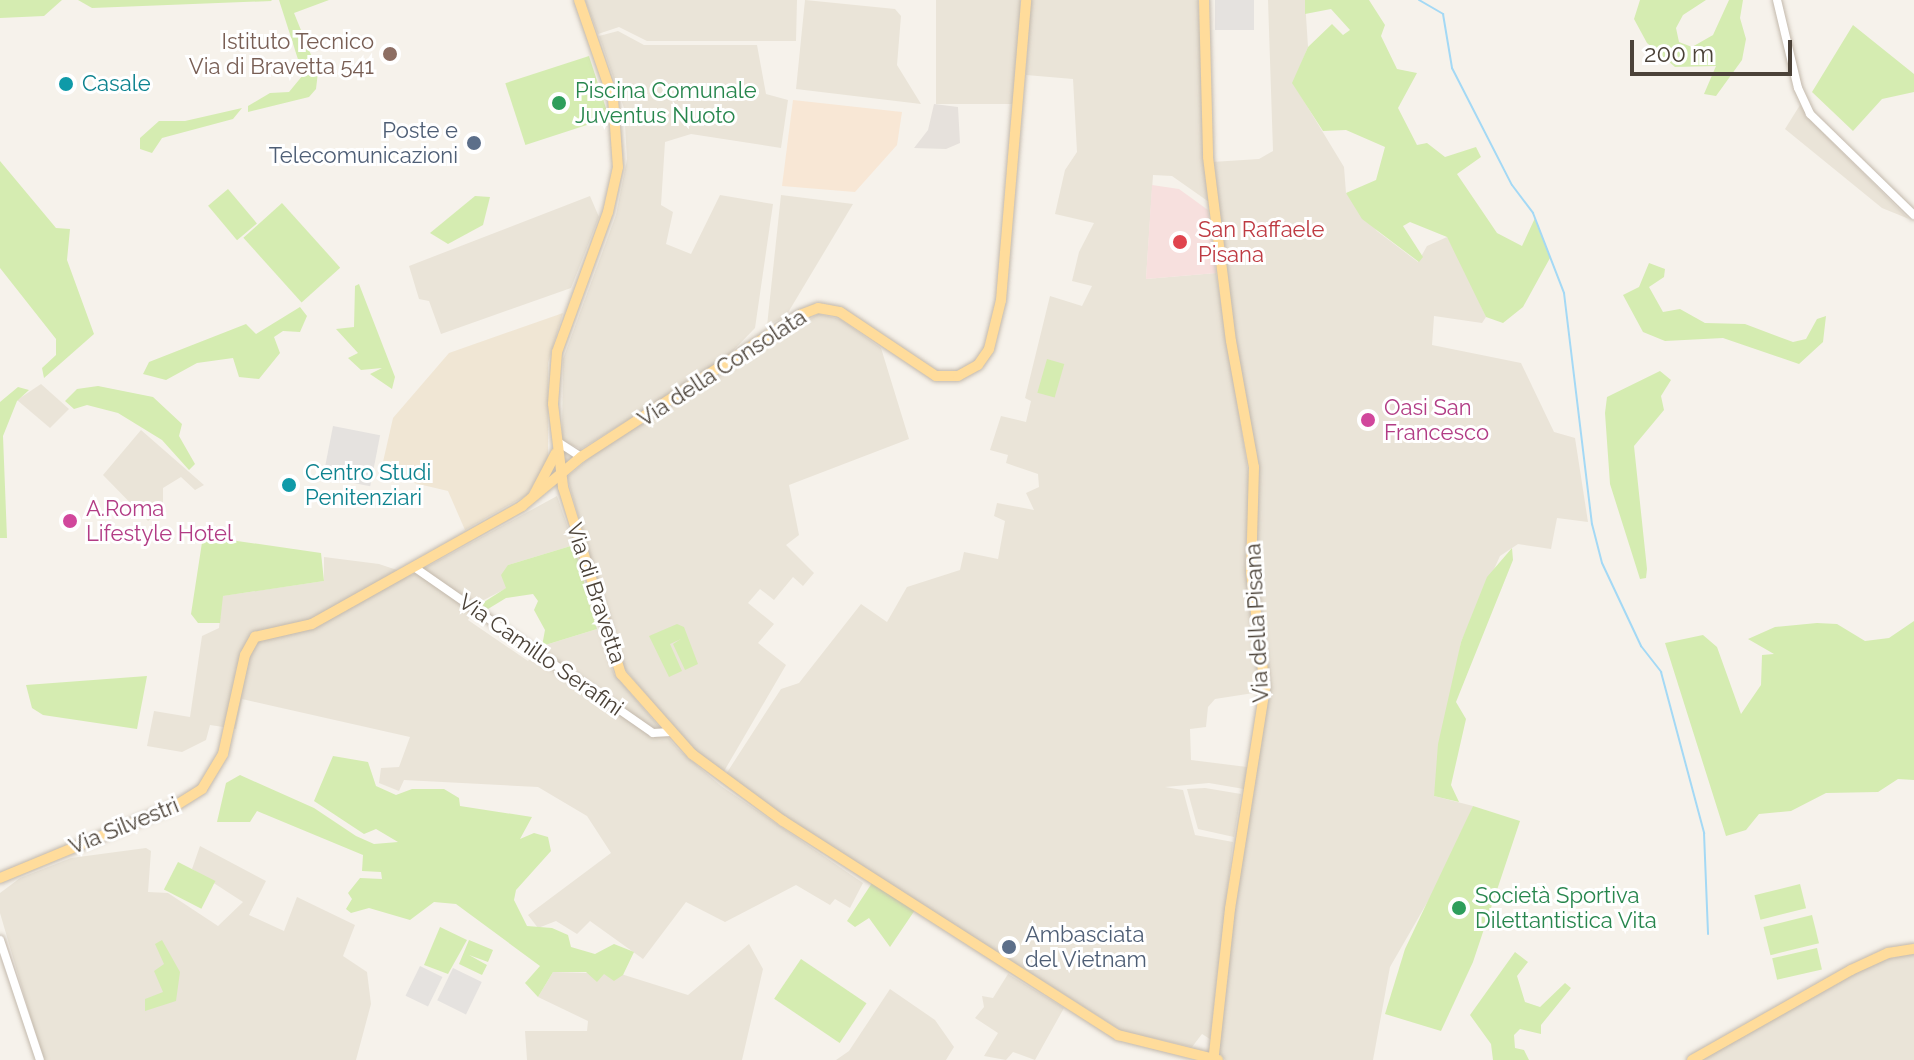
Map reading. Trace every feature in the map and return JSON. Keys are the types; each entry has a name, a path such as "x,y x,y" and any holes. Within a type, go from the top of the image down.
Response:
{"main road":[{"name":"Via di Bravetta","path":"579,0 615,105 618,167 608,212 557,352 556,439 566,499 619,668 671,732 729,784 1113,1032 1140,1044 1216,1058"},
{"name":"Via della Consolata","path":"560,474 581,457 813,310 843,314 932,375 958,376 978,365 989,349 1001,300 1023,90 1026,0"},
{"name":"Via della Pisana","path":"1204,0 1208,157 1231,341 1254,467 1251,572 1265,688 1233,887 1216,1058"},
{"path":"529,502 557,451"},
{"path":"529,502 560,474"},
{"path":"414,567 529,502 553,493 566,499"},
{"name":"Via Silvestri","path":"2,876 175,806 202,789 223,754 245,655 256,636 308,625 414,567"},
{"path":"1692,1060 1851,970 1892,952 1914,949"}],"street":[{"path":"1777,0 1798,88 1810,114 1914,215"},
{"path":"556,439 581,457"},
{"name":"Via Camillo Serafini","path":"414,567 653,733 671,732"},
{"path":"0,940 40,1060"}],"shaded area":[{"path":"585,0 797,0 796,41 647,41 619,27 598,34"},
{"path":"805,0 895,9 901,16 897,65 921,104 796,89"},
{"path":"936,0 1020,0 1020,104 936,104"},
{"path":"1030,0 1198,0 1209,202 1172,176 1153,175 1146,279 1216,273 1250,484 1245,564 1260,692 1215,699 1208,707 1206,727 1190,729 1191,760 1247,767 1244,789 1209,783 1165,787 1183,790 1195,835 1233,842 1210,1039 1202,1034 1192,1047 1122,1031 788,820 726,774 781,689 799,683 861,604 887,622 907,587 960,570 964,552 998,559 1005,521 994,516 997,503 1034,510 1026,493 1039,487 1038,474 1006,463 1008,455 990,450 1001,416 1026,422 1031,401 1025,398 1050,296 1082,306 1092,286 1072,281 1079,252 1094,223 1055,214 1065,170 1077,152 1073,79 1026,75"},
{"path":"1215,0 1254,0 1254,30 1215,30"},
{"path":"1268,0 1305,0 1308,47 1293,83 1344,167 1346,193 1377,231 1418,262 1427,246 1447,237 1462,264 1486,317 1482,323 1434,316 1432,345 1521,363 1554,432 1575,438 1588,522 1557,518 1551,549 1518,544 1500,556 1461,642 1434,796 1473,806 1447,868 1390,967 1373,1060 1225,1060 1219,1052 1228,949 1269,692 1255,563 1257,454 1243,403 1212,162 1259,159 1273,151"},
{"path":"618,31 644,45 757,45 766,94 788,100 781,148 691,134 665,142 661,205 673,212 666,244 691,254 720,195 773,204 755,328 722,362 581,449 562,441 563,359 616,215 627,159 624,108 599,36"},
{"path":"793,100 902,112 897,145 855,192 782,186"},
{"path":"934,104 958,107 960,143 946,149 914,148 928,130"},
{"path":"1800,105 1811,121 1909,219 1882,208 1785,129"},
{"name":"San Raffaele Pisana","path":"1152,185 1179,189 1208,210 1216,273 1146,279"},
{"path":"781,195 853,204 786,316 767,326"},
{"path":"590,196 599,217 571,288 441,334 429,301 419,299 409,266"},
{"path":"563,313 548,363 548,460 527,495 465,530 448,491 380,475 393,418 449,353"},
{"path":"818,314 840,319 881,348 909,439 789,485 799,535 786,545 814,573 803,586 793,577 774,600 760,589 748,603 774,624 758,643 786,665 723,773 689,746 621,664 567,477 599,450"},
{"path":"41,384 69,409 50,428 17,400"},
{"path":"333,426 380,435 370,486 323,477"},
{"path":"141,430 204,485 195,490 181,477 163,488 163,510 148,521 103,475"},
{"path":"557,496 574,545 508,565 507,588 478,603 468,620 528,661 539,647 597,629 614,674 678,749 721,786 863,883 850,908 835,899 830,905 796,885 725,922 686,902 643,959 590,921 577,934 556,921 538,928 528,915 611,853 587,816 538,787 404,780 399,791 379,783 381,768 399,767 410,737 242,699 236,729 210,725 206,740 182,752 147,746 154,711 190,717 202,636 219,628 222,596 324,581 324,557 379,564 412,575"},
{"path":"1205,788 1241,794 1234,837 1198,829 1187,789"},
{"path":"200,846 266,881 249,915 284,931 297,897 355,925 343,956 367,972 371,1004 356,1060 43,1060 0,913 0,893 20,878 71,858 146,848 151,851 148,892 168,893 218,926 243,902 192,869"},
{"path":"749,944 763,969 742,1060 527,1060 525,1031 587,1031 588,1021 538,997 553,972 621,974 688,995"},
{"path":"1914,953 1914,1060 1700,1060 1875,962"},
{"path":"420,966 442,977 428,1007 406,996"},
{"path":"453,968 482,982 466,1014 437,1000"},
{"path":"1008,974 1064,1008 1035,1060 1013,1052 1006,1060 984,1056 998,1033 975,1018 984,1007 982,996 993,998"},
{"path":"890,989 935,1020 954,1047 946,1060 836,1060 849,1051"}],"green space":[{"path":"0,0 62,0 44,16 0,18"},
{"path":"78,0 271,0 272,1 92,8"},
{"path":"279,0 329,0 294,13 318,72 316,89 309,97 248,112 248,106 270,93 289,92 303,75"},
{"path":"1305,0 1369,0 1385,25 1381,36 1397,69 1417,73 1398,108 1417,145 1427,143 1445,157 1476,147 1481,157 1457,174 1497,233 1522,246 1535,218 1550,258 1523,307 1503,323 1486,317 1447,237 1410,222 1403,226 1423,257 1419,262 1362,219 1346,193 1376,180 1385,147 1346,130 1323,131 1292,83 1308,47 1332,24 1343,35 1350,30 1331,9 1305,14"},
{"path":"1640,0 1706,0 1683,15 1676,28 1679,42 1692,47 1713,35 1729,0 1743,0 1740,18 1746,39 1742,60 1716,96 1704,94 1716,66 1675,67 1647,43 1634,19"},
{"path":"1853,25 1914,74 1914,92 1882,99 1853,131 1812,92"},
{"name":"Piscina Comunale Juventus Nuoto","path":"589,56 609,118 525,145 505,83"},
{"path":"242,108 233,119 162,138 152,153 140,149 140,138 159,121 185,121"},
{"path":"0,161 56,228 70,229 67,260 94,334 44,378 42,368 56,355 56,339 0,268"},
{"path":"228,189 257,223 237,240 208,206"},
{"path":"475,196 490,197 483,225 448,244 430,233"},
{"path":"282,203 340,268 302,302 243,238"},
{"path":"1649,263 1665,269 1664,277 1649,287 1663,312 1680,309 1705,323 1745,324 1793,342 1806,339 1817,319 1826,316 1823,342 1799,364 1723,338 1665,341 1643,332 1623,295 1639,287"},
{"path":"359,284 395,377 392,389 370,374 382,368 361,370 348,358 358,353 336,329 354,327 355,286"},
{"path":"300,307 307,316 300,332 283,331 274,337 280,353 259,379 239,377 233,358 197,363 166,380 143,374 149,362 246,324 256,334"},
{"path":"1047,359 1064,364 1055,398 1037,393"},
{"path":"1660,371 1671,380 1661,396 1664,410 1634,446 1647,569 1646,578 1640,579 1610,484 1605,413 1607,397"},
{"path":"98,386 153,397 182,424 179,436 195,464 189,470 162,440 118,413 87,405 74,409 65,401 77,389"},
{"path":"18,387 29,390 17,401 3,436 7,538 0,538 0,402"},
{"path":"203,536 321,553 324,581 223,596 220,623 198,623 191,614"},
{"path":"574,545 597,629 542,646 545,630 534,610 538,601 533,594 506,598 488,609 481,604 506,588 501,575 508,565"},
{"path":"1512,548 1513,560 1456,702 1466,719 1451,785 1459,802 1434,796 1438,744 1461,642 1487,577"},
{"path":"1914,621 1914,780 1898,779 1878,792 1826,793 1791,811 1759,814 1746,830 1726,836 1665,643 1703,635 1717,647 1741,714 1761,685 1762,655 1774,654 1748,639 1775,627 1817,623 1837,624 1865,641 1889,638"},
{"path":"677,624 684,627 698,664 685,670 673,644 681,639 670,644 682,671 669,677 649,636"},
{"path":"147,676 137,729 43,715 32,708 26,685"},
{"path":"333,756 368,762 376,786 396,795 412,789 444,789 459,798 460,806 532,817 520,839 534,833 548,837 551,851 516,890 514,900 527,926 552,928 568,935 571,947 595,954 614,944 634,952 623,975 614,981 604,974 597,982 586,972 553,972 538,997 525,983 540,966 456,904 434,902 410,920 369,908 351,913 346,909 352,899 348,893 360,878 382,879 381,872 362,871 363,855 257,811 250,822 217,822 226,783 240,775 314,808 356,836 374,844 398,842 376,829 364,834 314,801"},
{"name":"Società Sportiva Dilettantistica Vita","path":"1473,806 1520,821 1473,962 1441,1031 1385,1014 1405,949"},
{"path":"178,862 215,881 201,909 164,890"},
{"path":"872,883 915,910 890,947 869,918 855,927 847,921"},
{"path":"1800,884 1806,908 1760,920 1754,895"},
{"path":"1812,915 1819,943 1771,955 1763,927"},
{"path":"440,927 467,940 448,974 424,965"},
{"path":"162,940 180,972 176,1001 145,1011 145,999 163,992 154,971 164,964 155,944"},
{"path":"469,940 493,950 488,962 469,955 487,965 482,975 459,964"},
{"path":"1817,948 1822,969 1777,980 1772,958"},
{"path":"1515,952 1528,962 1517,976 1525,1002 1540,1007 1565,983 1571,988 1541,1025 1541,1034 1520,1029 1514,1035 1515,1048 1524,1050 1529,1060 1493,1060 1491,1044 1470,1015"},
{"path":"801,959 866,1003 840,1043 774,999"}],"waterway":[{"path":"1419,0 1443,14 1452,68 1512,185 1533,213 1564,293 1592,524 1602,563 1641,646 1661,672 1704,833 1708,934"}],"place":[{"name":"Istituto Tecnico Via di Bravetta 541","path":"390,54"},
{"name":"Casale","path":"66,84"},
{"name":"Piscina Comunale Juventus Nuoto","path":"559,103"},
{"name":"Poste e Telecomunicazioni","path":"474,143"},
{"name":"San Raffaele Pisana","path":"1180,242"},
{"name":"Oasi San Francesco","path":"1368,420"},
{"name":"Centro Studi Penitenziari","path":"289,485"},
{"name":"A.Roma Lifestyle Hotel","path":"70,521"},
{"name":"Società Sportiva Dilettantistica Vita","path":"1459,908"},
{"name":"Ambasciata del Vietnam","path":"1009,947"}]}
